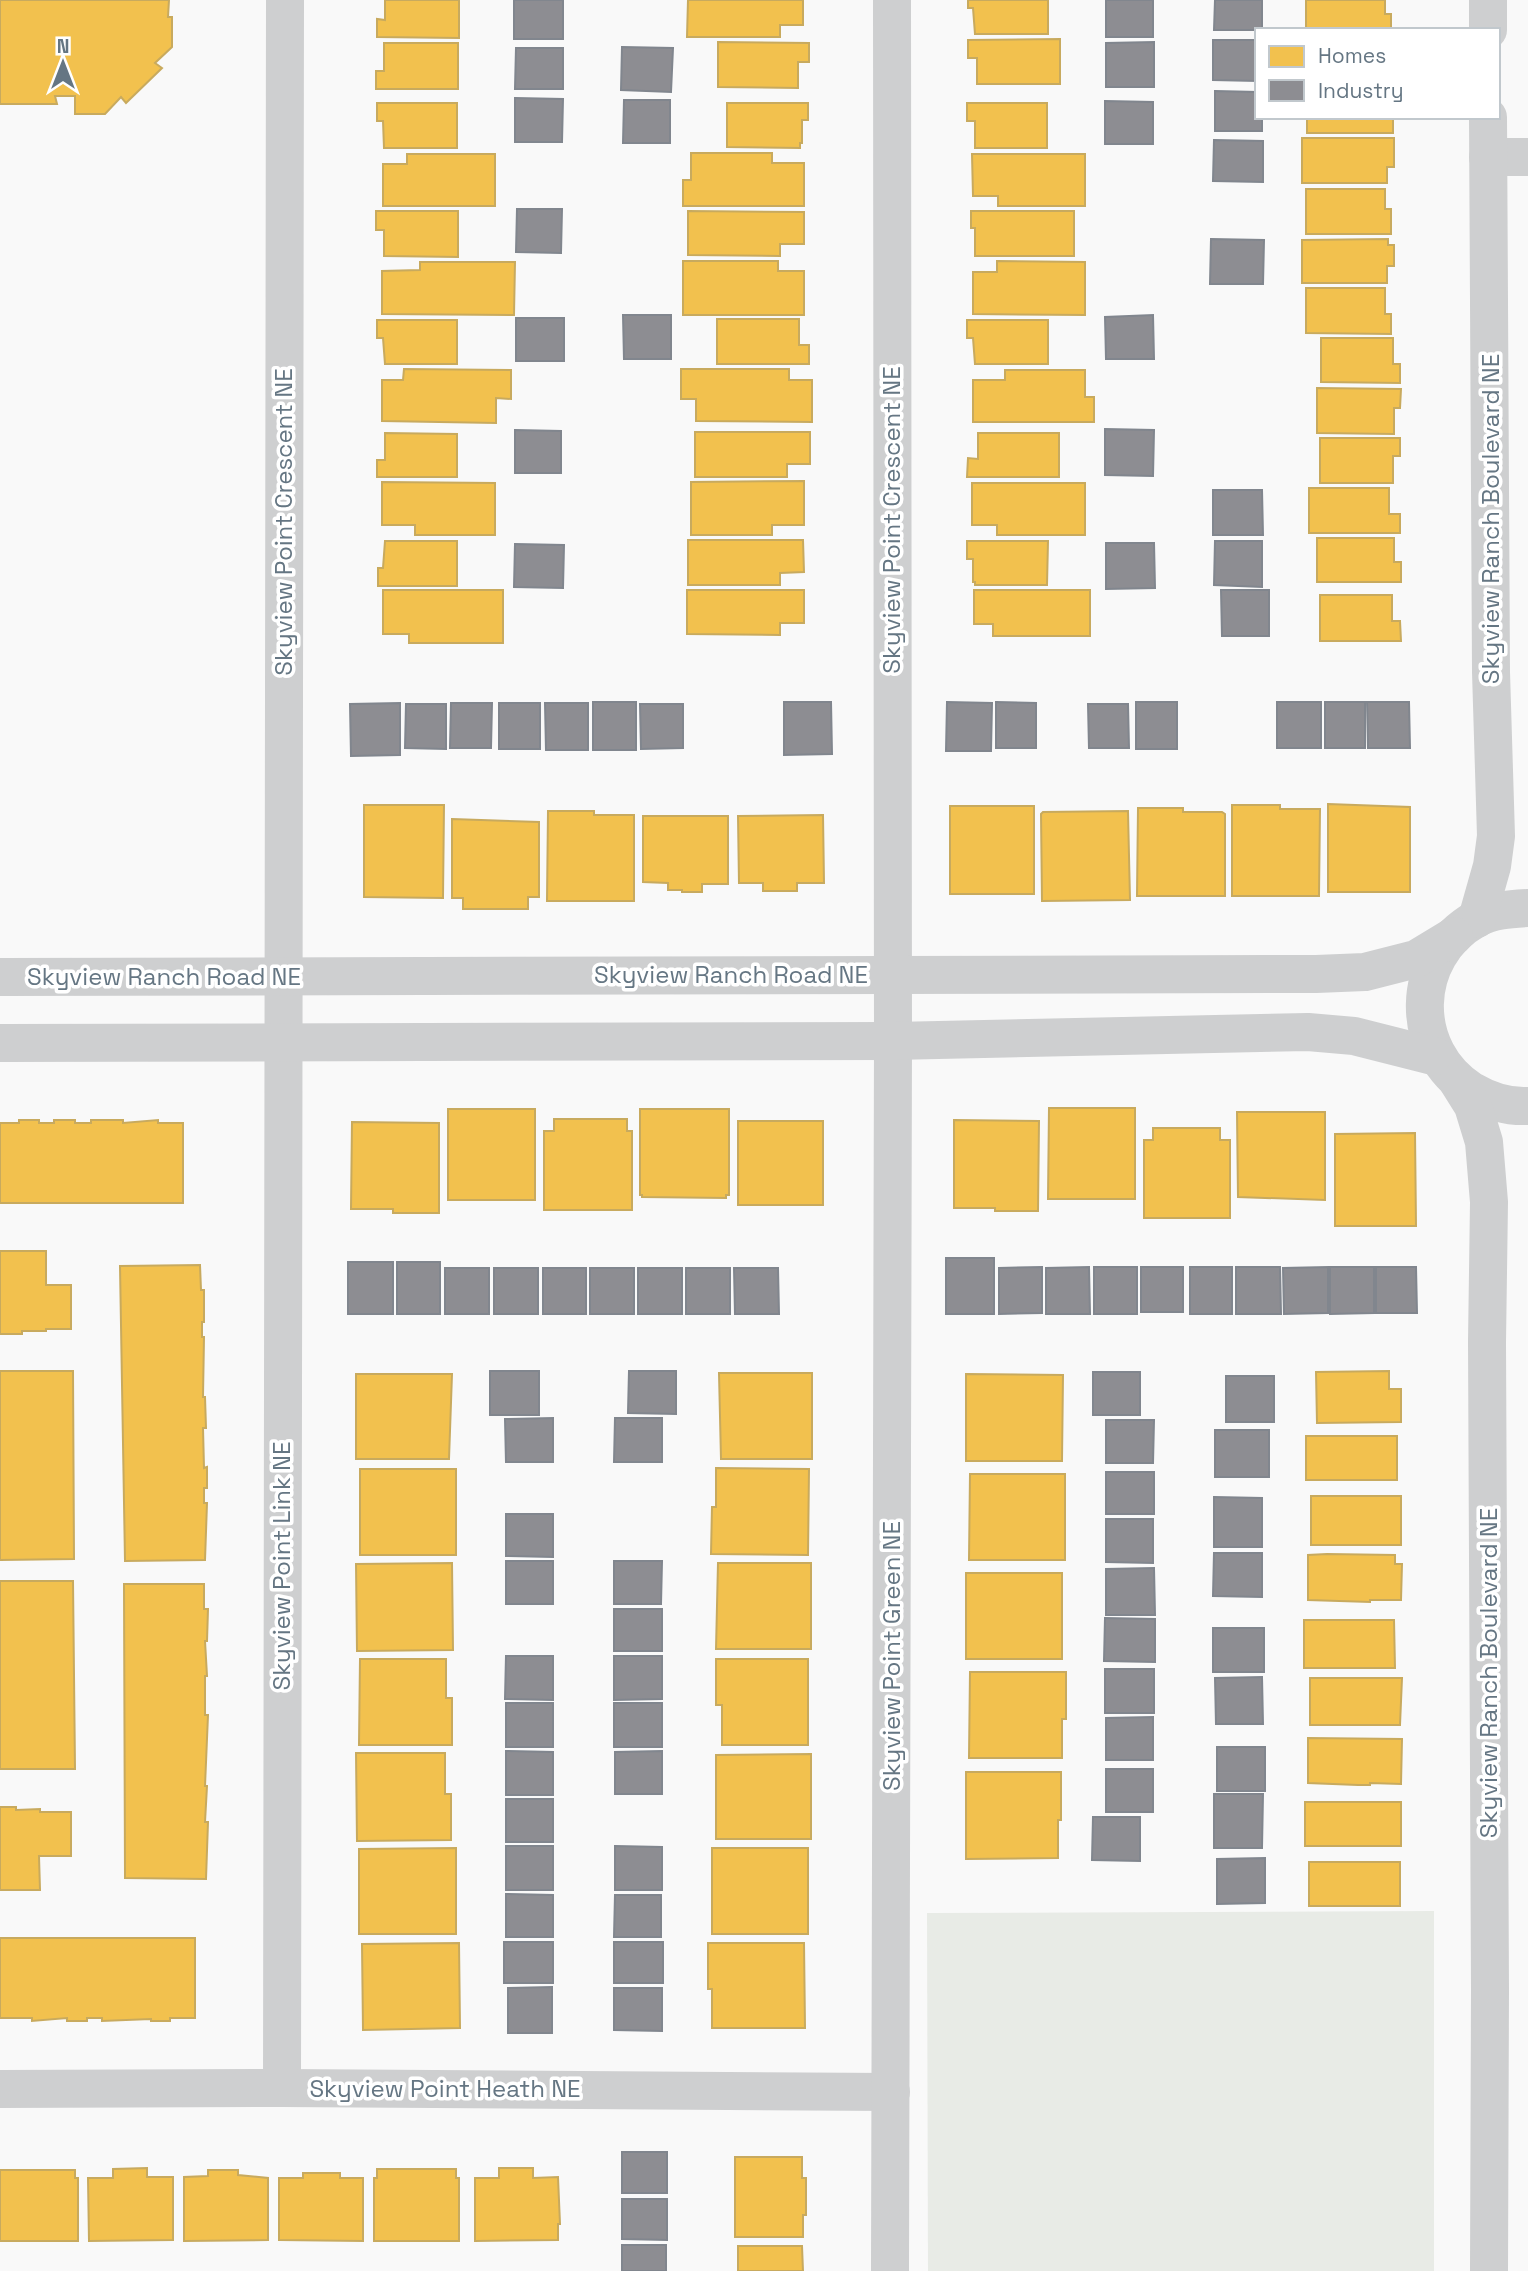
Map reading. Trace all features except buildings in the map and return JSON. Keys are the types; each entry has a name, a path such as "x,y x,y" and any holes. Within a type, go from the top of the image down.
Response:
{"street":[{"name":"Skyview Point Crescent NE","path":"284,1044 285,0"},
{"name":"Skyview Point Crescent NE","path":"892,0 893,1041"},
{"path":"1488,0 1488,28"},
{"name":"Skyview Ranch Boulevard NE","path":"1488,119 1491,672 1496,836 1492,866 1466,927 1434,962 1425,994 1426,1026 1448,1069 1473,1107 1484,1142 1489,1202 1489,2271"},
{"path":"1488,157 1528,157"},
{"name":"Skyview Ranch Road NE","path":"0,978 1366,972 1416,959 1466,927 1504,909 1528,908"},
{"path":"0,1042 284,1044 893,1041 1308,1032 1354,1036 1448,1069 1486,1099 1517,1107 1528,1105"},
{"name":"Skyview Point Green NE","path":"890,2271 893,1041"},
{"name":"Skyview Point Link NE","path":"282,2088 284,1044"},
{"name":"Skyview Point Heath NE","path":"0,2089 891,2092"}],"shaded area":[{"path":"1434,1911 1434,2271 928,2271 927,1913"}]}
